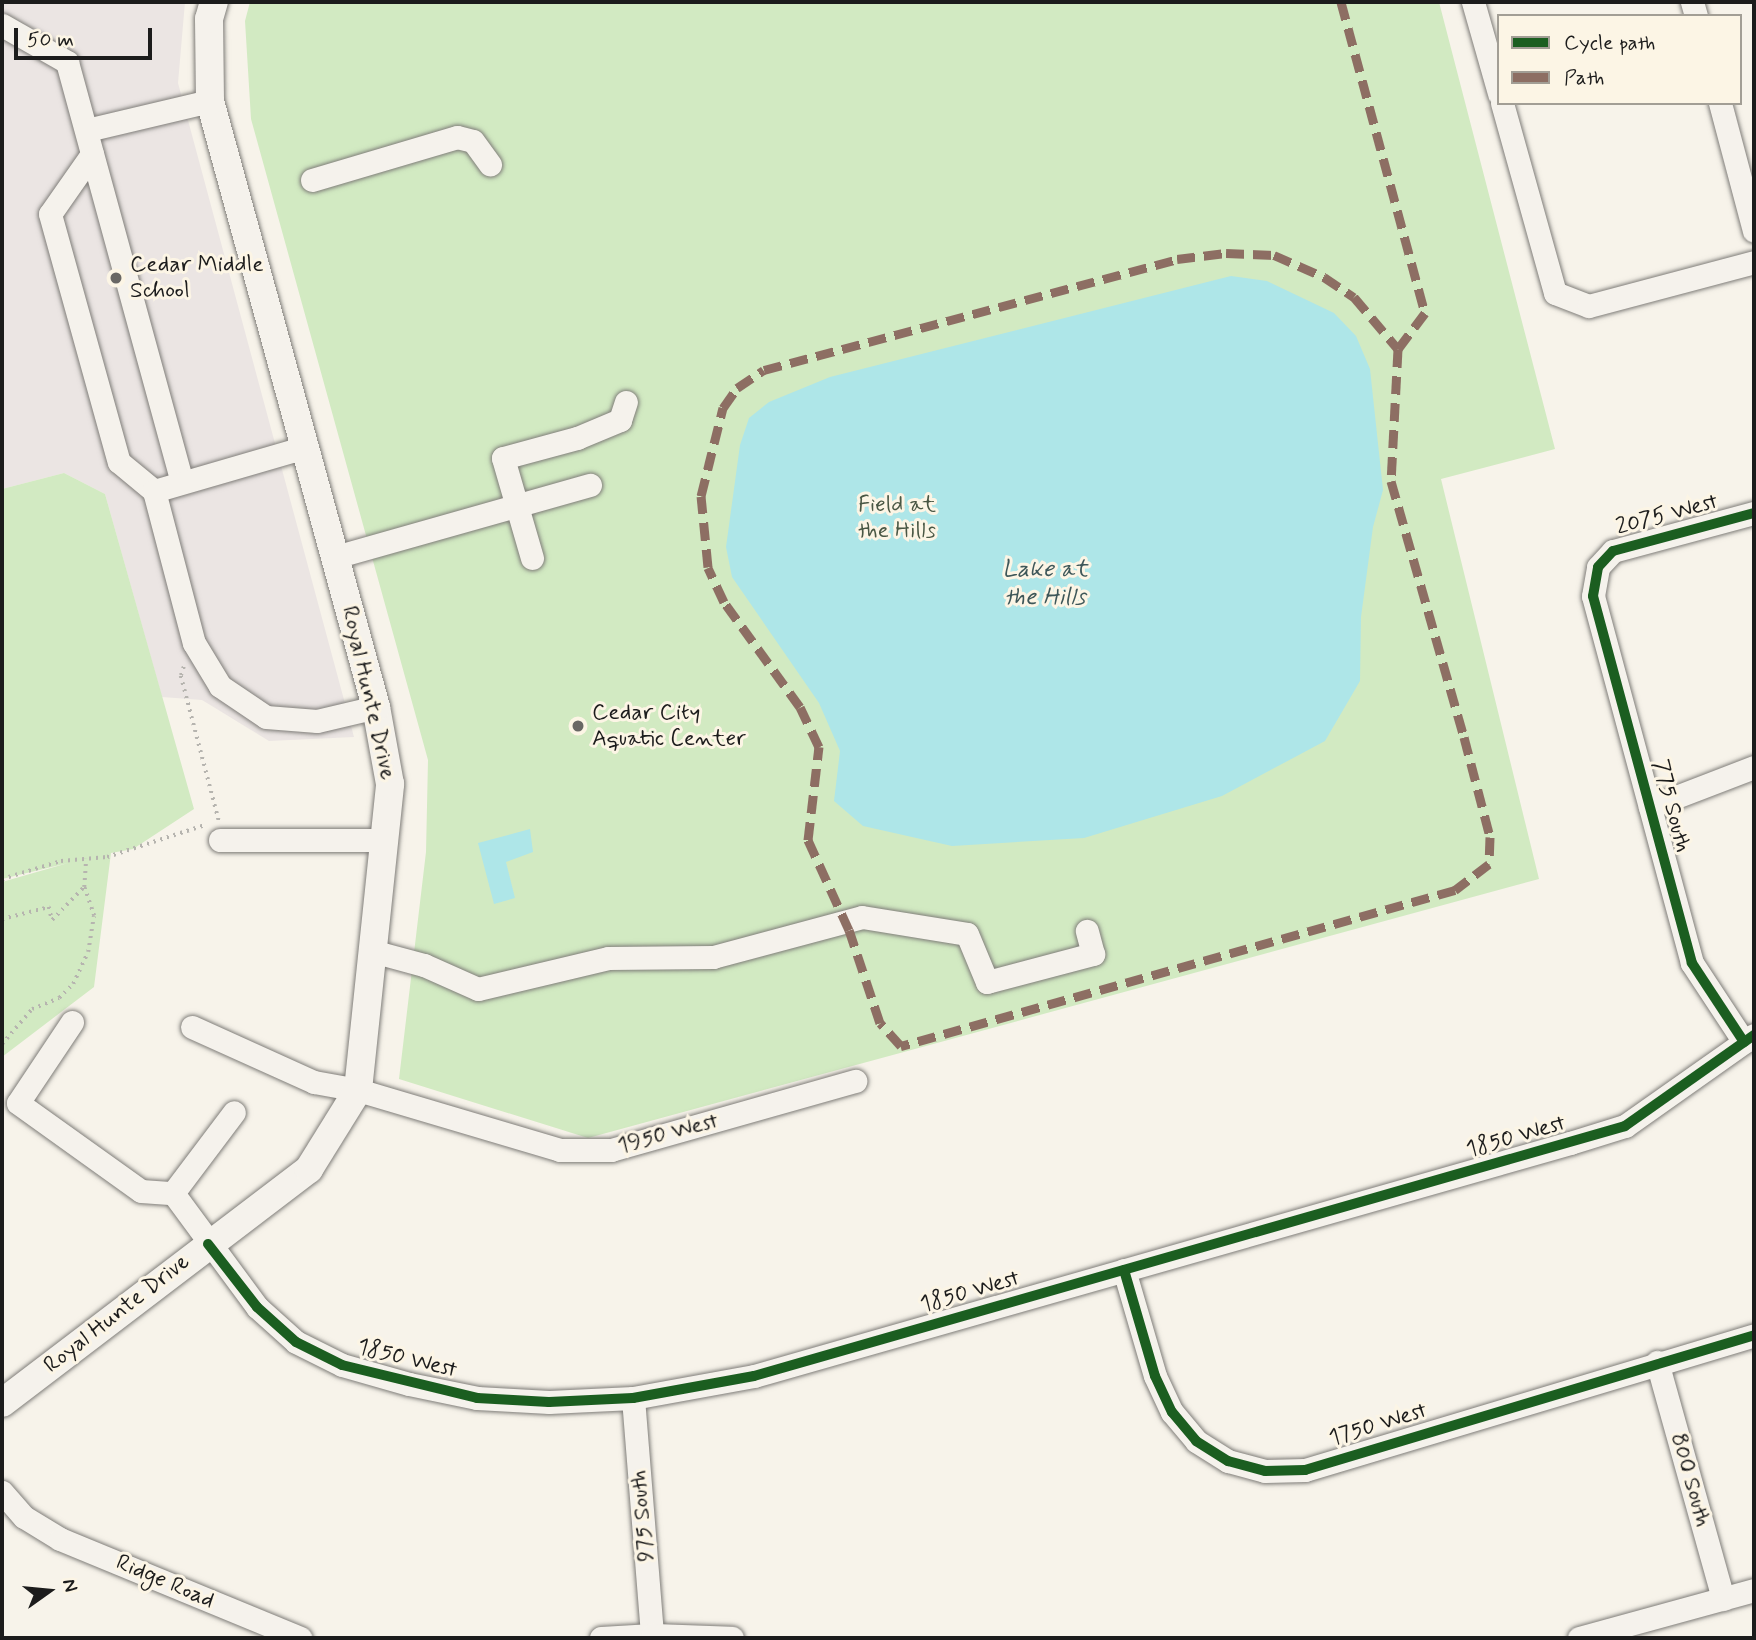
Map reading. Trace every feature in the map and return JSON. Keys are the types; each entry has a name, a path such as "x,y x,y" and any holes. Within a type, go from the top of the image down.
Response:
{"main road":[{"name":"Royal Hunte Drive","path":"2,1404 309,1169 358,1090 390,784 376,707 210,100 209,19 214,2"}],"street":[{"path":"1473,2 1497,86"},
{"path":"2,25 67,62 183,481"},
{"path":"87,130 210,100"},
{"path":"1503,105 1555,293 1589,306 1754,262"},
{"path":"1721,105 1754,231"},
{"path":"312,180 457,137 473,141 490,164"},
{"path":"92,154 50,214 119,462 154,491 194,643 220,686 266,717 317,720 376,707"},
{"path":"532,558 503,458 620,420 626,402"},
{"path":"154,491 305,447"},
{"path":"335,557 516,503 590,485"},
{"name":"2075 West","path":"1598,567 1613,551 1754,513"},
{"name":"775 South","path":"1598,567 1592,596 1692,963 1749,1039"},
{"path":"1650,807 1754,767"},
{"path":"220,840 384,840"},
{"path":"372,951 424,965 478,989 608,958 713,957 862,917 967,934 987,982 1093,954 1087,931"},
{"path":"72,1022 18,1103 141,1191 173,1193 234,1112"},
{"name":"1950 West","path":"192,1027 314,1082 358,1090 560,1150 611,1150 855,1081"},
{"name":"1850 West","path":"173,1193 257,1307 296,1342 342,1365 477,1398 550,1402 634,1398 754,1376 1625,1126 1749,1039"},
{"name":"1750 West","path":"1125,1270 1155,1376 1172,1412 1196,1441 1228,1461 1265,1471 1305,1470 1754,1335"},
{"name":"800 South","path":"1657,1362 1723,1599"},
{"name":"975 South","path":"634,1398 652,1635"},
{"name":"Ridge Road","path":"2,1492 24,1517 60,1539 300,1638"},
{"path":"1579,1638 1754,1590"},
{"path":"601,1638 652,1635 732,1638"}],"path":[{"path":"2,879 61,861 107,857 220,820 181,676 194,643"},
{"path":"2,1044 32,1009 59,998 73,984 88,952 94,916 84,887 86,859"},
{"path":"2,919 49,907 52,920 84,887"}],"shaded area":[{"name":"Cedar Middle School","path":"2,2 185,2 178,83 354,737 269,741 202,700 162,697 105,494 64,473 2,489"}],"green space":[{"name":"Field at the Hills","path":"250,2 1439,2 1555,449 1441,479 1539,879 588,1138 399,1079 426,852 428,760 251,119 245,21"},
{"path":"64,473 105,494 194,809 133,849 111,853 94,987 2,1057 2,882 68,863 2,879 2,489"}],"water":[{"name":"Lake at the Hills","path":"1231,276 1267,281 1334,313 1356,336 1370,369 1383,490 1373,527 1361,617 1360,681 1325,741 1222,796 1084,838 952,846 863,826 834,801 840,751 819,703 732,577 726,547 740,445 749,418 769,402 830,377"},
{"path":"530,829 533,852 506,862 515,898 494,904 478,843"}],"marked path":[{"path":"1341,2 1425,313 1398,349 1391,481 1490,837 1489,864 1455,890 901,1046 880,1023 849,930 808,840 819,747 800,707 724,602 708,567 701,496 723,408 737,388 764,370 1177,259 1226,253 1274,255 1324,277 1354,297 1398,349"}],"cycle path":[{"path":"1744,1042 1692,963 1593,596 1598,567 1613,551 1754,513"},
{"path":"208,1244 257,1307 296,1342 342,1365 477,1398 549,1402 633,1398 754,1376 1625,1126 1754,1035"},
{"path":"1124,1270 1155,1376 1172,1412 1196,1441 1228,1461 1265,1471 1305,1470 1754,1335"}],"place":[{"name":"Cedar Middle School","path":"116,278"},
{"name":"Cedar City Aquatic Center","path":"578,726"}]}
